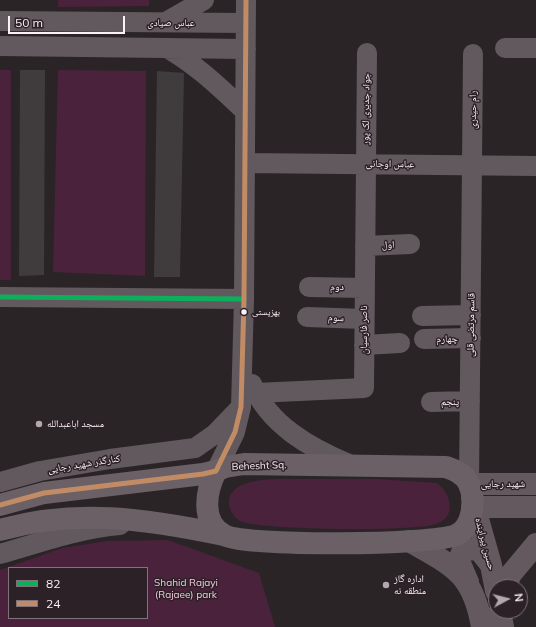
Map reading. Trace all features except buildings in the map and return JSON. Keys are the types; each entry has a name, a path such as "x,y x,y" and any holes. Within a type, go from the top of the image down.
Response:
{"highway":[{"name":"Behesht Sq.","path":"0,506 44,493 216,471 225,467 244,464 446,467 461,473 472,499"},
{"path":"216,471 208,492 207,509 212,524 224,535"},
{"path":"165,478 184,483 191,487 197,494 199,504 198,514 191,520 177,525"},
{"path":"0,530 49,518 82,516 117,517 152,523 177,525 251,542 409,541 451,538 460,533 468,525 472,499"}],"main road":[{"name":"شهید رجایی","path":"472,499 536,484"},
{"path":"472,499 536,507"},
{"name":"حسین پیراینده","path":"472,499 494,579"},
{"path":"409,541 458,571 468,583"},
{"path":"509,579 511,574 536,544"},
{"path":"482,627 479,608 459,561 462,552 469,549 479,550 491,565"}],"street":[{"path":"164,23 204,0"},
{"path":"216,471 235,432 241,407 244,299 246,0"},
{"name":"عباس صیادی","path":"0,21 246,23"},
{"path":"0,46 246,49"},
{"path":"165,47 190,61 245,111"},
{"path":"505,48 536,48"},
{"name":"جواد جدیری لک پور","path":"366,164 367,53"},
{"name":"رام حیدری","path":"473,54 473,165"},
{"name":"عباس اوجانی","path":"245,163 536,166"},
{"name":"ناصر فارسیان","path":"256,393 364,388 366,164"},
{"name":"قاسم مرتضی قلی","path":"472,499 470,401 473,165"},
{"name":"اول","path":"365,246 410,244"},
{"name":"دوم","path":"309,287 365,288"},
{"path":"0,297 244,299"},
{"path":"422,316 471,315"},
{"name":"سوم","path":"307,317 364,319"},
{"name":"چهارم","path":"424,339 471,338"},
{"path":"364,345 400,343"},
{"path":"242,359 256,393 278,422 293,435 320,452 351,465"},
{"name":"پنجم","path":"431,402 470,401"},
{"name":"کنارگذر شهید رجایی","path":"0,482 48,470 110,459 195,448 215,434 241,407"},
{"path":"0,554 107,526 152,523"}],"green space":[{"path":"58,0 149,0 149,6 58,7"},
{"path":"0,70 11,70 11,280 0,280"},
{"path":"58,70 146,71 145,276 53,272"},
{"path":"276,479 376,479 437,483 448,496 450,508 446,518 436,524 423,527 370,529 304,528 252,524 240,521 231,511 229,506 231,495 236,488 254,481"},
{"name":"Shahid Rajayi (Rajaee) park","path":"168,540 259,573 275,627 0,627 0,570 8,567 8,619 148,619 148,567 8,567 62,548 107,541"}],"transit line":[{"name":"24","path":"0,505 44,493 203,474 216,471 235,432 241,407 244,299 246,0"},
{"name":"82","path":"0,297 244,299"}],"place":[{"name":"بهزیستی","path":"244,312"},
{"name":"مسجد اباعبدالله","path":"39,424"},
{"name":"اداره گاز منطقه نه","path":"386,585"}]}
